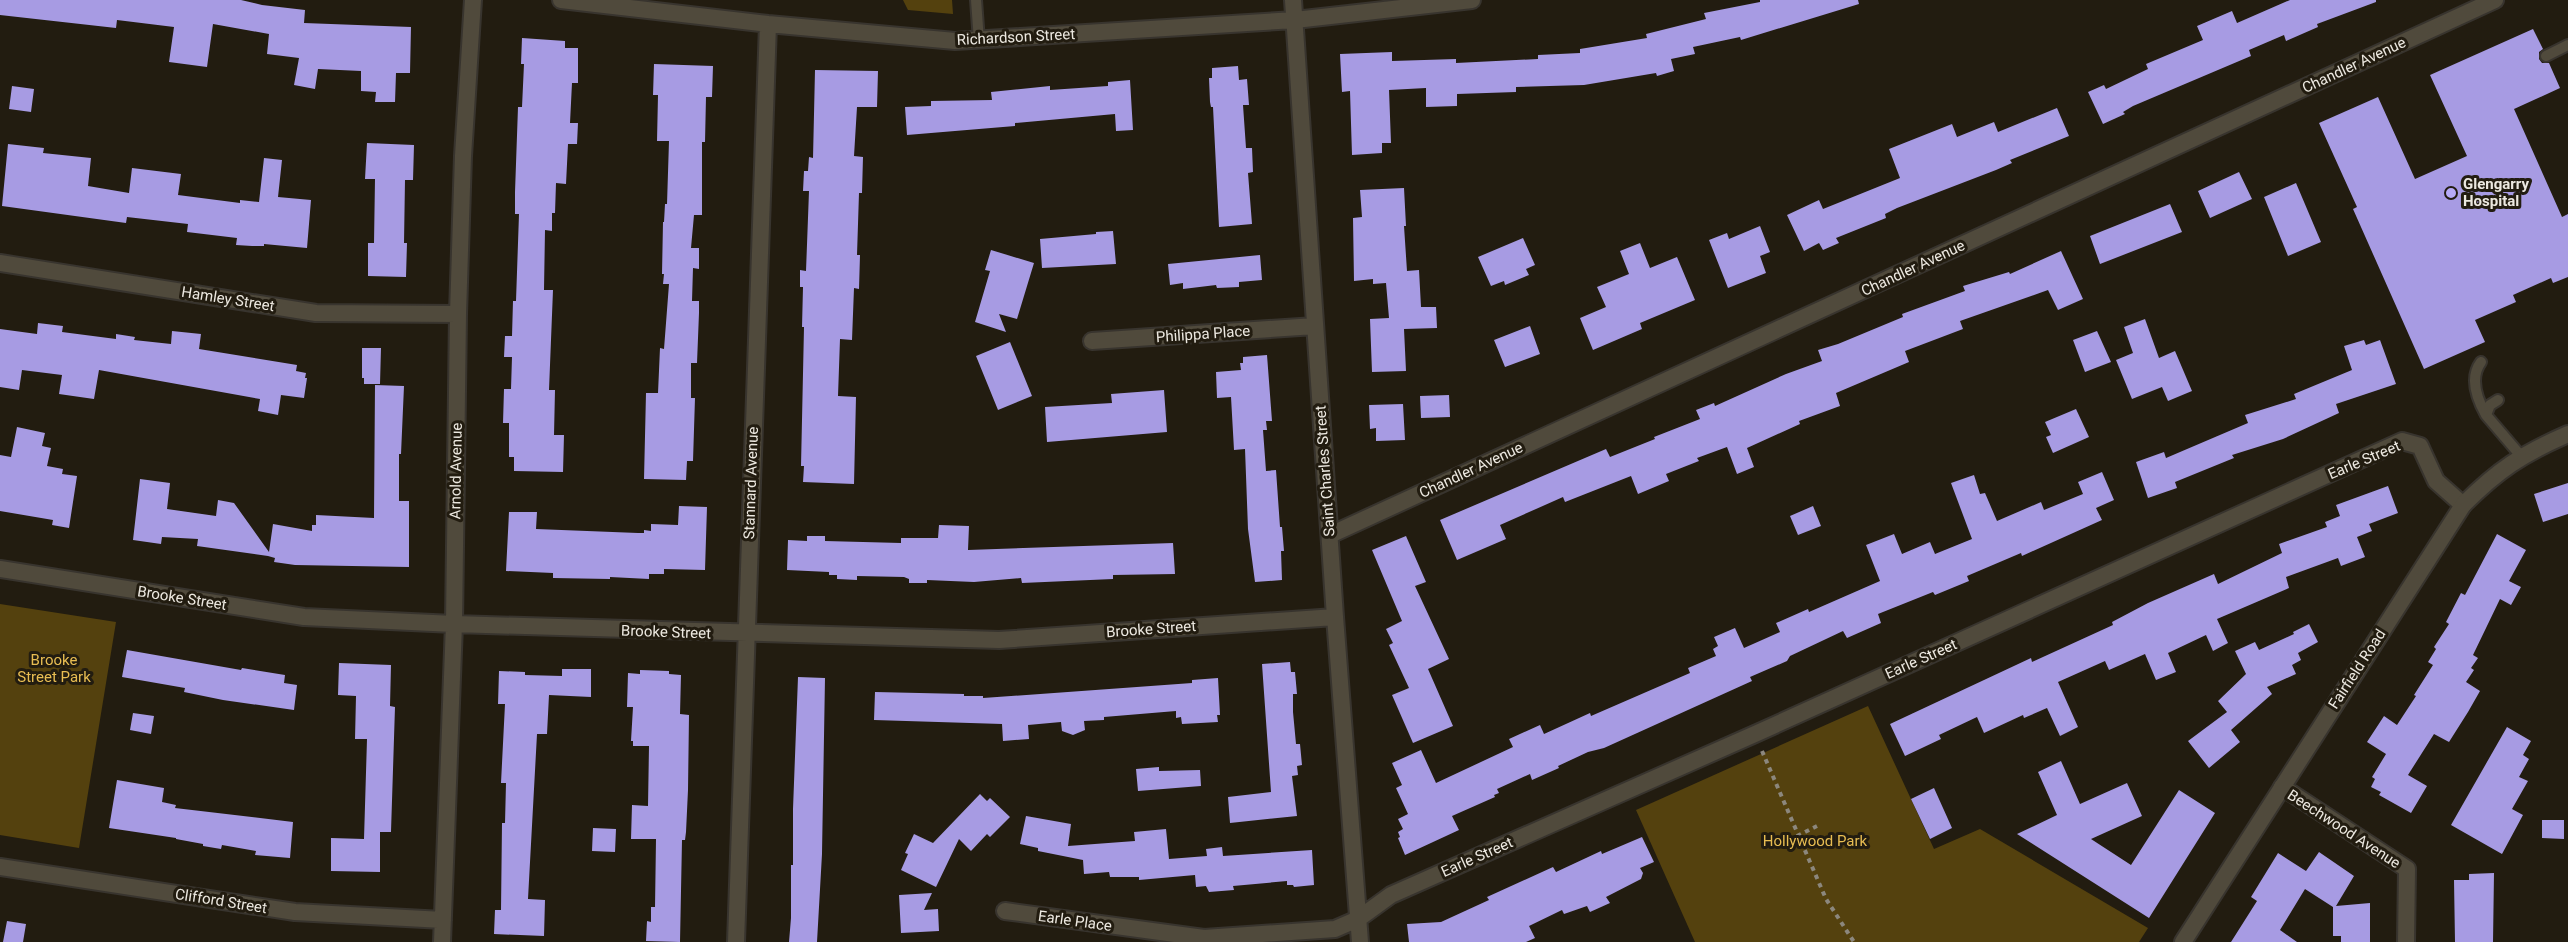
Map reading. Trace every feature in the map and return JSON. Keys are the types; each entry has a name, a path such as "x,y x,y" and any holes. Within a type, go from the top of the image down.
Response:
{"street":[{"name":"Arnold Avenue","path":"442,942 454,624 458,314 463,156 473,0"},
{"name":"Richardson Street","path":"561,0 768,24 955,41 1295,20 1472,0"},
{"name":"Saint Charles Street","path":"1293,0 1335,617 1360,942"},
{"name":"Chandler Avenue","path":"1330,535 2495,0"},
{"name":"Stannard Avenue","path":"736,942 768,24"},
{"name":"Hamley Street","path":"0,263 316,313 458,314"},
{"name":"Philippa Place","path":"1092,341 1315,326"},
{"name":"Fairfield Road","path":"2183,942 2463,505 2490,478 2521,456 2568,434"},
{"name":"Earle Street","path":"1358,919 1391,895 1755,734 2402,441 2420,446 2436,481 2463,505"},
{"name":"Brooke Street","path":"0,569 304,617 454,624 999,640 1335,617"},
{"name":"Beechwood Avenue","path":"2282,787 2407,869 2406,942"},
{"name":"Clifford Street","path":"0,867 295,912 443,920"},
{"name":"Earle Place","path":"1005,911 1204,938 1335,929 1358,919"}],"lane":[{"path":"976,0 979,41"},
{"path":"2546,56 2568,45"},
{"path":"2481,362 2476,368 2477,399 2486,415 2521,456"},
{"path":"2486,415 2490,405 2498,400"}],"path":[{"path":"1755,734 1826,899 1854,942"},
{"path":"1797,836 1817,826"}],"green space":[{"path":"903,0 952,0 953,14 908,10"},
{"name":"Brooke Street Park","path":"0,604 116,622 79,848 0,835"},
{"name":"Hollywood Park","path":"1868,706 1934,849 1980,829 2148,928 2139,942 1695,942 1636,810"}],"building":[{"path":"0,0 241,0 305,10 304,23 411,27 410,73 396,73 395,102 375,102 376,92 361,91 361,71 318,69 315,89 294,85 299,58 267,54 269,34 213,24 207,67 169,62 174,27 117,20 116,28 0,15"},
{"path":"1760,0 1858,0 1859,4 1741,40 1740,37 1693,47 1695,54 1671,59 1674,71 1657,76 1656,73 1584,85 1516,87 1516,92 1457,94 1457,106 1426,107 1426,88 1389,90 1391,143 1382,143 1382,153 1352,155 1350,91 1342,92 1340,54 1392,52 1392,61 1456,59 1456,63 1538,59 1538,55 1580,53 1580,49 1647,38 1646,34 1706,19 1704,13 1760,2"},
{"path":"2290,0 2376,0 2376,2 2317,24 2318,27 2286,41 2284,35 2249,50 2251,56 2133,106 2123,112 2125,114 2103,124 2088,92 2104,85 2106,89 2148,69 2146,64 2203,40 2197,26 2232,11 2237,23"},
{"name":"Glengarry Hospital","path":"2533,29 2543,49 2539,52 2539,59 2542,63 2549,63 2560,88 2514,109 2562,217 2568,214 2568,277 2553,283 2551,278 2513,295 2516,302 2475,320 2485,342 2424,369 2353,209 2357,207 2319,123 2378,97 2415,179 2467,156 2430,75"},
{"path":"522,38 565,41 565,48 578,48 578,83 572,83 570,123 578,123 577,144 568,144 566,184 556,183 552,231 545,230 544,290 553,290 549,390 555,390 554,435 564,435 563,472 514,471 514,457 509,457 509,423 503,423 504,389 511,389 512,357 504,357 505,336 512,336 513,301 516,301 519,214 515,214 515,192 518,107 522,107 524,64 521,64"},
{"path":"654,64 713,66 712,97 706,97 705,142 702,142 702,215 694,215 691,248 699,248 699,269 693,268 692,301 699,301 699,313 697,363 691,363 691,398 695,398 693,461 687,461 686,480 644,479 646,393 658,393 660,348 664,349 669,284 663,284 664,274 662,274 669,141 657,141 658,95 653,95"},
{"path":"1238,66 1239,80 1247,79 1249,105 1243,105 1246,148 1252,148 1253,172 1248,173 1252,224 1219,227 1213,107 1210,102 1209,78 1212,78 1212,68"},
{"path":"815,70 878,71 877,107 857,107 854,156 863,157 857,255 860,255 859,289 854,288 852,340 840,339 838,396 856,397 854,484 803,482 804,466 801,466 804,327 802,327 803,287 800,287 800,270 806,271 809,191 803,191 804,171 808,171 809,157 813,158"},
{"path":"1130,80 1133,130 1116,131 1115,114 1015,123 1015,126 907,135 905,107 931,106 931,101 992,100 991,92 1050,86 1050,90 1108,86 1108,82"},
{"path":"12,86 34,89 31,112 9,109"},
{"path":"2057,108 2069,136 2010,160 2012,163 1996,170 1897,208 1885,214 1886,218 1836,238 1839,243 1823,250 1819,243 1804,251 1787,215 1819,200 1823,209 1900,178 1889,149 1952,124 1957,137 1994,122 1998,132"},
{"path":"367,143 414,145 413,180 405,180 406,277 368,276 368,243 374,243 375,179 365,179"},
{"path":"8,144 44,148 43,153 91,158 88,186 129,193 132,168 181,174 178,195 240,203 240,200 259,202 264,158 282,160 278,197 311,200 307,248 264,244 264,246 236,245 237,238 187,232 188,224 127,217 126,223 2,206"},
{"path":"2239,172 2252,199 2210,218 2198,191"},
{"path":"2296,183 2321,242 2288,256 2264,197"},
{"path":"1404,188 1407,271 1419,270 1421,307 1436,307 1437,328 1404,329 1406,371 1372,372 1370,319 1389,318 1386,283 1373,284 1373,279 1354,281 1353,218 1362,217 1360,190"},
{"path":"2170,204 2182,232 2100,264 2090,236"},
{"path":"1760,226 1770,252 1760,256 1766,273 1728,288 1709,240 1727,233 1729,239"},
{"path":"1113,231 1116,264 1042,268 1040,239"},
{"path":"1523,238 1535,265 1526,269 1529,275 1505,285 1504,281 1491,286 1478,257"},
{"path":"1640,243 1650,268 1677,257 1695,300 1640,323 1642,329 1593,350 1580,318 1606,307 1597,287 1629,274 1620,251"},
{"path":"991,250 1034,263 1017,319 999,314 1006,332 975,322 990,271 985,270"},
{"path":"2061,251 2083,299 2058,310 2048,290 1960,321 1963,329 1905,351 1909,362 1836,393 1840,406 1799,421 1800,424 1747,448 1754,467 1737,474 1727,447 1697,458 1699,461 1666,474 1669,481 1638,494 1631,476 1565,502 1563,497 1500,525 1506,539 1457,560 1440,520 1606,449 1610,457 1655,439 1654,437 1700,419 1696,410 1714,403 1715,406 1786,374 1822,361 1818,350 1903,317 1902,314 1965,291 1963,286 2009,272 2010,274"},
{"path":"1260,255 1262,280 1239,282 1239,287 1217,288 1216,285 1183,289 1183,283 1170,285 1168,264"},
{"path":"2145,319 2159,358 2175,351 2192,391 2168,401 2162,387 2132,399 2116,360 2133,353 2124,327"},
{"path":"38,323 63,326 62,332 116,339 116,334 135,337 134,340 171,344 172,331 201,334 199,349 297,365 296,371 306,373 304,398 281,395 278,415 258,411 260,399 99,370 94,399 59,394 62,375 22,370 19,390 0,387 0,329 37,334"},
{"path":"1530,326 1540,354 1505,367 1494,340"},
{"path":"2097,331 2111,362 2085,372 2073,340"},
{"path":"2364,340 2366,345 2380,340 2396,384 2336,404 2339,413 2283,439 2232,455 2234,458 2175,482 2177,488 2148,498 2136,462 2164,452 2166,458 2248,423 2245,415 2296,399 2294,394 2352,370 2344,346"},
{"path":"1010,342 1032,396 998,410 976,356"},
{"path":"362,348 381,348 380,384 364,384"},
{"path":"1267,355 1272,421 1266,421 1267,430 1263,430 1266,471 1276,470 1284,551 1281,551 1282,580 1255,582 1248,529 1245,449 1234,450 1231,397 1217,398 1216,372 1241,370 1240,363 1243,363 1243,357"},
{"path":"375,385 404,386 401,454 399,454 399,501 409,501 409,567 295,565 274,562 275,558 268,556 197,546 198,539 162,537 161,544 133,540 140,479 170,483 167,509 216,516 218,500 234,503 269,552 273,524 312,531 312,525 316,525 316,515 374,518"},
{"path":"1164,390 1167,432 1047,442 1045,407 1112,403 1111,394"},
{"path":"1449,395 1450,417 1421,418 1420,396"},
{"path":"1403,404 1405,440 1376,441 1376,428 1370,429 1369,405"},
{"path":"2076,409 2089,437 2053,453 2046,437 2051,435 2045,422"},
{"path":"17,427 45,433 42,446 51,448 47,466 63,469 62,474 77,476 69,528 52,525 53,520 0,511 0,455 11,457"},
{"path":"2102,472 2114,500 2096,508 2102,520 2022,556 2021,553 1967,576 1969,581 1935,595 1933,592 1878,614 1881,623 1847,638 1843,631 1790,656 1787,661 1750,677 1752,681 1604,748 1588,752 1532,780 1530,774 1497,789 1499,793 1494,795 1495,797 1452,816 1459,830 1405,855 1398,838 1400,837 1398,832 1403,829 1398,819 1408,814 1396,788 1402,785 1392,763 1421,750 1436,783 1513,747 1509,739 1540,725 1544,734 1690,673 1688,668 1716,656 1713,649 1718,646 1714,637 1735,628 1744,648 1780,632 1776,623 1808,609 1809,612 1880,581 1866,545 1894,534 1902,554 1930,542 1935,554 1972,539 1951,483 1974,475 1980,494 1985,493 1997,521 2041,502 2044,510 2083,494 2078,482"},
{"path":"2568,483 2568,514 2543,522 2534,494"},
{"path":"2388,486 2398,513 2369,524 2372,531 2357,537 2365,557 2341,566 2338,558 2286,577 2289,588 2217,619 2228,643 2213,651 2206,635 2168,653 2176,672 2156,680 2145,654 2109,670 2105,661 2058,682 2078,727 2060,736 2047,708 2024,718 2023,715 1984,733 1977,717 1939,735 1941,739 1905,756 1890,724 2031,658 2032,662 2113,625 2112,622 2148,603 2214,574 2218,584 2282,553 2279,544 2327,527 2325,522 2340,516 2336,505"},
{"path":"679,506 707,507 705,570 664,569 664,574 649,574 649,579 553,578 553,573 506,571 509,512 537,512 536,529 644,533 644,530 651,531 651,524 678,525"},
{"path":"1813,506 1821,526 1798,535 1790,516"},
{"path":"939,525 969,526 968,550 1173,543 1175,574 1113,575 1113,579 1022,583 1021,578 974,582 927,580 927,583 909,583 909,579 904,577 857,576 857,580 837,579 837,575 829,575 829,572 787,570 788,540 807,541 807,536 825,536 825,541 901,543 901,538 938,538"},
{"path":"2497,534 2526,550 2509,581 2521,587 2511,605 2500,599 2473,655 2478,658 2466,682 2480,691 2468,712 2449,742 2434,734 2408,775 2427,786 2411,813 2379,795 2381,792 2371,787 2375,779 2372,777 2386,754 2367,742 2384,716 2397,725 2416,696 2414,695 2433,665 2428,662 2436,649 2434,647 2449,624 2446,622 2461,593 2465,595"},
{"path":"1406,536 1426,582 1415,586 1449,659 1428,669 1453,726 1413,743 1392,695 1409,688 1389,645 1393,643 1386,629 1402,621 1372,550"},
{"path":"2309,624 2318,642 2298,653 2301,660 2292,665 2296,674 2267,687 2272,694 2231,730 2240,742 2209,768 2188,741 2227,712 2218,701 2246,674 2235,651 2255,642 2259,650 2294,634 2293,632"},
{"path":"127,650 241,670 242,668 285,675 284,683 297,685 294,710 223,700 184,692 185,688 122,677"},
{"path":"1290,662 1291,672 1295,672 1297,694 1293,694 1293,712 1296,744 1300,744 1302,765 1297,766 1298,775 1292,776 1297,816 1230,823 1228,797 1271,792 1262,664"},
{"path":"339,663 391,665 390,706 395,707 391,832 380,832 380,872 331,871 331,838 364,839 367,739 355,739 356,696 338,695"},
{"path":"562,669 591,669 591,697 549,695 547,734 537,734 528,899 545,900 544,936 494,934 495,910 501,910 502,823 505,823 506,783 501,783 505,704 498,704 499,671 525,672 525,675 562,676"},
{"path":"640,670 669,671 669,674 681,675 680,714 689,715 686,832 685,840 682,840 680,942 646,941 647,921 651,922 651,907 655,907 656,839 631,839 632,805 648,806 649,746 633,746 633,741 631,741 633,707 627,707 628,673 640,674"},
{"path":"798,677 825,678 822,854 817,942 789,942"},
{"path":"1218,678 1220,715 1217,715 1218,722 1182,724 1181,717 1176,718 1176,711 1104,717 1104,720 1084,721 1085,730 1073,735 1062,731 1061,722 1028,725 1029,739 1003,741 1002,724 874,720 875,692 964,694 964,696 983,696 983,698 1192,683 1192,680"},
{"path":"133,713 154,716 151,734 130,730"},
{"path":"2507,727 2531,741 2523,755 2529,759 2519,777 2528,781 2512,809 2523,815 2502,854 2451,825"},
{"path":"2061,761 2080,804 2127,783 2142,816 2091,839 2131,865 2179,790 2215,813 2149,918 2017,834 2057,815 2038,772"},
{"path":"1159,767 1159,771 1200,770 1201,786 1138,791 1136,769"},
{"path":"117,780 164,788 162,802 176,805 175,808 293,822 290,858 255,855 256,851 222,845 221,849 176,838 109,828"},
{"path":"1934,788 1952,828 1930,839 1911,799"},
{"path":"980,794 987,801 990,798 1010,817 990,837 987,834 971,851 959,839 936,887 901,870 908,854 905,853 914,834 933,843"},
{"path":"1026,816 1071,824 1068,846 1135,841 1134,832 1166,829 1169,859 1207,856 1206,849 1222,847 1223,856 1312,850 1314,885 1294,887 1287,885 1287,881 1233,886 1234,890 1209,892 1206,886 1196,887 1195,875 1139,880 1139,877 1110,877 1109,872 1084,874 1083,860 1038,851 1038,848 1020,844"},
{"path":"2542,820 2564,820 2564,839 2542,838"},
{"path":"593,828 616,829 615,852 592,851"},
{"path":"1642,837 1654,862 1640,868 1643,873 1641,879 1606,897 1610,903 1590,912 1587,906 1564,914 1562,910 1529,926 1535,938 1526,942 1409,942 1407,924 1441,922 1489,900 1487,897 1553,867 1556,872 1601,851 1602,854"},
{"path":"2319,852 2354,876 2336,906 2370,903 2370,942 2341,942 2341,936 2333,936 2333,907 2305,889 2280,930 2297,942 2231,942 2257,901 2251,897 2278,853 2306,871"},
{"path":"2494,873 2493,942 2455,942 2454,880 2469,880 2469,874"},
{"path":"932,893 924,910 938,909 939,931 901,933 899,895"},
{"path":"7,921 26,924 23,942 3,942"}],"place":[{"name":"Glengarry Hospital","path":"2451,193"}]}
